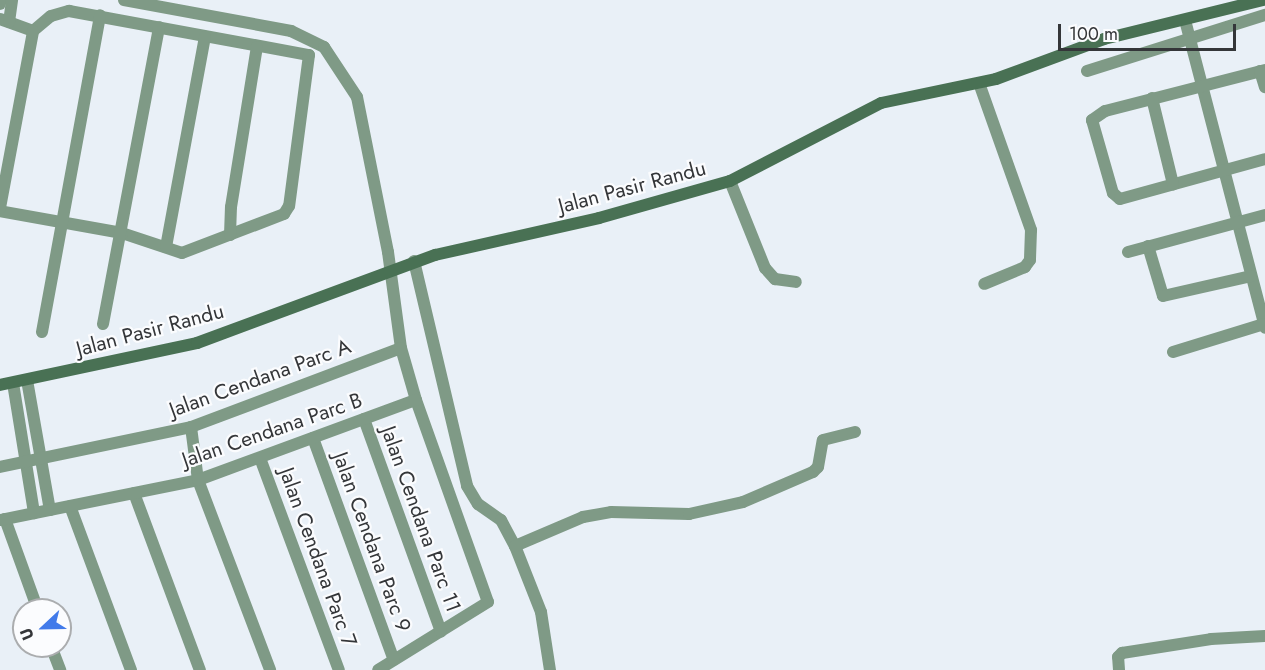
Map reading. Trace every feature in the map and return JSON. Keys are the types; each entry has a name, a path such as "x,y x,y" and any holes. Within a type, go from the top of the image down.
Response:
{"main road":[{"name":"Jalan Pasir Randu","path":"0,385 197,343 414,261 599,218 730,181 881,103 979,83 1104,39 1263,0"}],"street":[{"path":"12,0 4,21 33,31"},
{"path":"124,0 291,31 324,46 357,97 390,270 401,348 416,400 488,602 378,670"},
{"path":"69,11 100,15 257,47 309,55 289,206 284,214 182,253 122,233 0,204 33,31 51,16 69,11"},
{"path":"42,332 100,15"},
{"path":"1087,71 1265,15"},
{"path":"1173,352 1264,326 1185,20"},
{"path":"103,324 122,233 159,27"},
{"path":"166,247 205,37"},
{"path":"230,235 231,207 257,47"},
{"path":"1265,87 1263,70 1097,113 1092,120 1115,198 1265,159"},
{"path":"979,83 1031,230 1030,260 1025,267 984,284"},
{"path":"1152,98 1173,184"},
{"path":"730,181 765,268 775,279 796,282"},
{"path":"1128,252 1265,215"},
{"path":"1148,246 1164,296 1251,276"},
{"path":"414,261 467,486 478,504 501,519 515,546 542,612 550,670"},
{"name":"Jalan Cendana Parc A","path":"0,467 26,464 191,427 401,348"},
{"path":"27,380 50,510"},
{"path":"14,383 34,513"},
{"name":"Jalan Cendana Parc B","path":"2,519 198,480 416,400"},
{"name":"Jalan Cendana Parc 11","path":"364,419 441,632"},
{"path":"191,427 198,480 270,670"},
{"path":"515,546 583,517 611,512 689,514 743,502 813,472 818,467 823,440 855,432"},
{"name":"Jalan Cendana Parc 9","path":"313,438 394,660"},
{"name":"Jalan Cendana Parc 7","path":"260,458 339,670"},
{"path":"134,493 200,670"},
{"path":"70,506 131,670"},
{"path":"2,519 33,598"},
{"path":"1119,670 1118,657 1122,653 1211,639 1265,636"}]}
